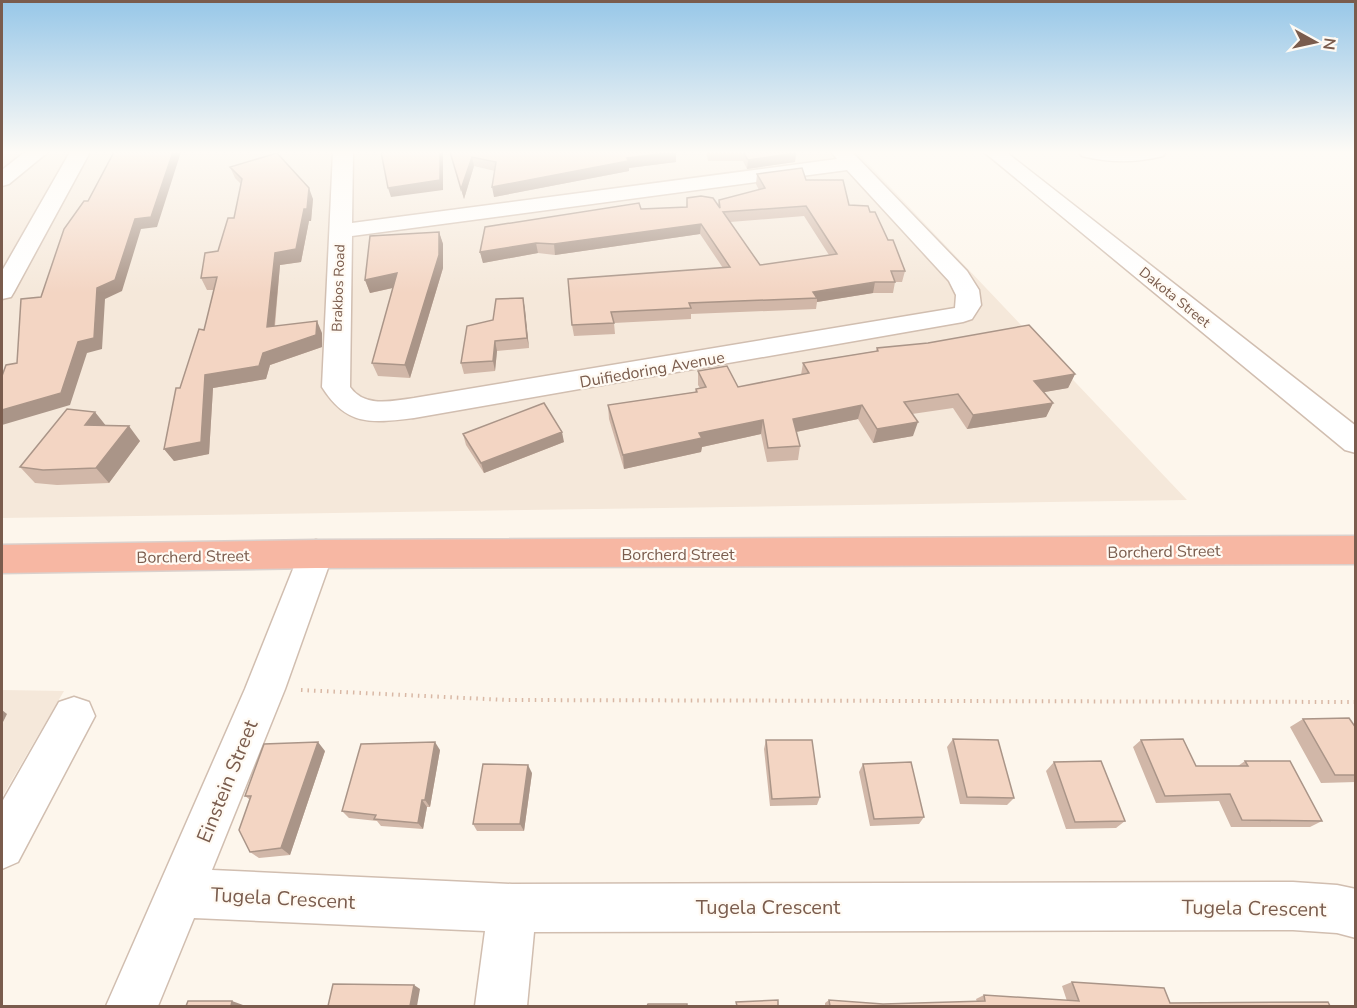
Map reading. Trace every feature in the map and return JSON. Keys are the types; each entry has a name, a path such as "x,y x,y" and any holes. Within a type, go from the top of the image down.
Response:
{"highway":[{"name":"Borcherd Street","path":"2,559 316,554 1356,550"}],"street":[{"path":"2,292 54,199"},
{"name":"Brakbos Road","path":"336,387 341,199"},
{"path":"340,231 562,199"},
{"name":"Duifiedoring Avenue","path":"336,387 342,399 350,406 362,410 414,408 955,317 968,310 969,294 958,276 885,199"},
{"name":"Dakota Street","path":"1053,199 1356,442"},
{"name":"Einstein Street","path":"132,1006 265,688 316,554"},
{"path":"2,846 74,716"},
{"name":"Tugela Crescent","path":"181,893 512,908 1293,906 1337,909 1356,914"},
{"path":"501,1006 512,908"}],"path":[{"path":"265,688 519,700 1356,702"}],"shaded area":[{"path":"2,199 902,199 1187,500 2,518"},
{"path":"2,690 64,691 2,797"}],"building":[{"path":"89,199 157,199 151,217 135,219 115,280 97,288 94,338 78,342 61,393 2,410 2,376 6,365 17,363 21,299 41,297 64,229 84,201"},
{"path":"238,199 308,199 296,249 275,253 267,327 317,321 316,335 263,353 259,366 205,375 201,442 164,449 176,388 180,388 199,329 204,330 217,277 201,278 205,253 218,251 228,218 234,218"},
{"path":"687,199 714,199 720,208 719,200 848,199 849,205 868,206 870,212 875,212 888,240 893,240 905,271 891,271 895,282 875,282 813,292 817,298 689,303 691,308 611,312 614,323 572,325 568,279 730,267 701,224 554,244 536,243 480,252 485,227 639,203 641,209 687,207","holes":["806,206 837,254 760,265 723,212"]},
{"path":"439,232 439,255 405,365 372,363 397,273 365,280 370,236"},
{"path":"523,298 527,338 495,341 493,361 461,363 467,326 493,320 496,299"},
{"path":"1029,325 1075,374 1034,381 1053,403 973,415 958,394 904,402 918,422 877,429 862,405 793,419 800,446 768,448 763,420 699,433 702,438 623,455 608,405 697,392 696,389 706,387 698,371 727,366 738,387 809,373 803,363 878,351 877,348 928,343"},
{"path":"544,403 562,432 481,463 463,434"},
{"path":"67,409 95,412 85,425 129,426 96,468 43,470 20,467"},
{"path":"1349,718 1356,728 1356,775 1335,775 1303,719"},
{"path":"953,739 998,740 1014,798 967,797"},
{"path":"1183,739 1196,766 1248,766 1245,761 1290,761 1322,821 1242,820 1230,794 1165,796 1141,740"},
{"path":"766,740 812,740 820,797 772,799"},
{"path":"318,742 281,848 250,852 239,830 251,796 245,796 264,744"},
{"path":"435,742 425,800 422,800 418,823 374,819 376,815 342,811 361,744"},
{"path":"1101,761 1125,821 1075,822 1054,762"},
{"path":"911,762 924,817 874,819 863,764"},
{"path":"483,764 528,765 520,824 473,824"},
{"path":"1072,982 1164,988 1170,1003 1328,1002 1330,1006 830,1006 829,1000 883,1004 985,1001 984,995 1079,1001"},
{"path":"333,984 414,985 410,1006 328,1006"},
{"path":"778,1000 778,1006 737,1006 736,1002"},
{"path":"188,1001 232,1001 231,1006 186,1006"},
{"path":"648,1004 687,1004 687,1006 647,1006"}]}
